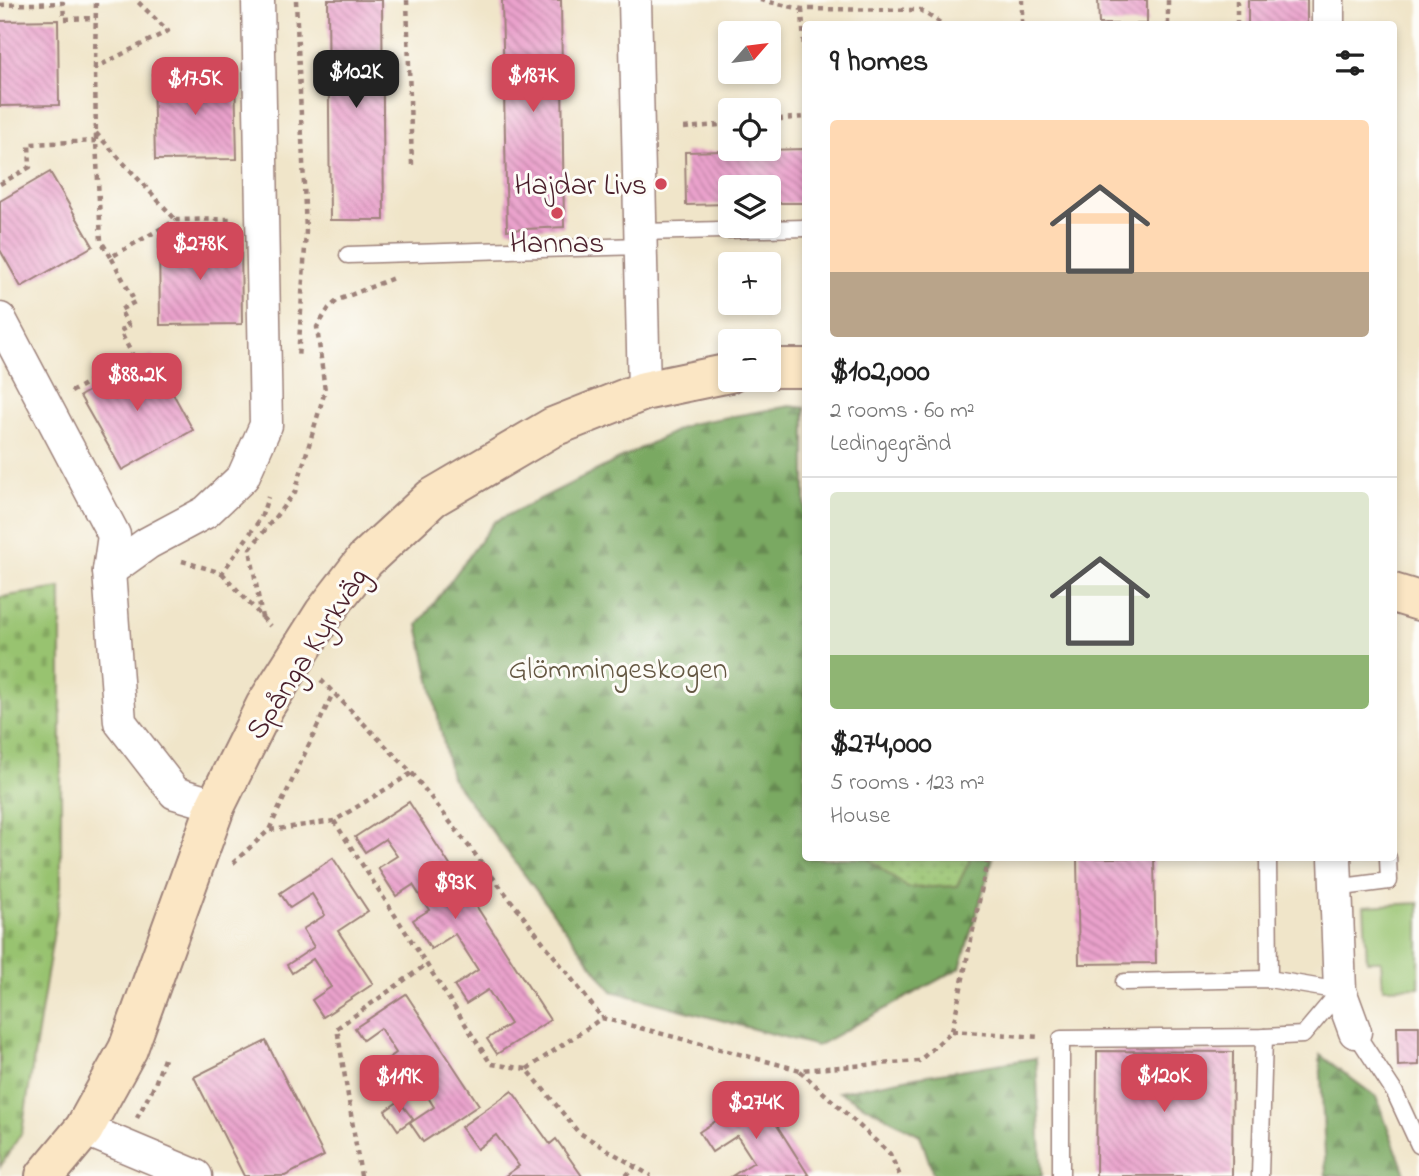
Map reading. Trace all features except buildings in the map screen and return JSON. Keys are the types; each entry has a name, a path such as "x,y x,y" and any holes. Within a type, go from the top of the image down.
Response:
{"street":[{"path":"109,571 148,543 206,512 243,477 266,425 258,0"},
{"path":"635,0 645,391"},
{"path":"1328,0 1328,21"},
{"path":"0,319 114,534 109,571 120,722 175,793 216,806"},
{"path":"781,368 802,368"},
{"name":"Spånga Kyrkväg","path":"45,1176 84,1129 128,1049 216,806 265,706 324,613 365,560 432,498 553,426 645,391 718,376"},
{"path":"1397,579 1419,582"},
{"path":"1397,594 1419,601"},
{"path":"1335,873 1339,991 1355,1032"},
{"path":"84,1129 196,1176"}],"lane":[{"path":"348,255 802,228"},
{"path":"1268,861 1269,979"},
{"path":"1335,873 1389,881 1388,861"},
{"path":"1061,1176 1061,1039 1303,1035 1339,991 1269,979 1124,982"},
{"path":"1355,1032 1395,1093 1419,1145"},
{"path":"1259,1176 1264,1037"}],"path":[{"path":"46,406 133,356 120,331 129,326 120,310 135,302 101,241 96,141 96,0"},
{"path":"96,68 168,31 136,0"},
{"path":"407,0 412,165"},
{"path":"760,0 802,9 920,10 937,21"},
{"path":"1022,0 1022,21"},
{"path":"1168,0 1168,21"},
{"path":"1237,0 1237,21"},
{"path":"0,5 63,4 64,19 96,18"},
{"path":"802,9 803,21"},
{"path":"781,119 802,117"},
{"path":"684,128 718,125"},
{"path":"96,133 176,220"},
{"path":"0,184 30,167 29,144 96,141"},
{"path":"111,257 176,220 262,218"},
{"path":"262,618 250,549 295,492 325,391 317,327 338,300 372,288"},
{"path":"222,573 270,626"},
{"path":"315,674 412,773 602,1018 800,1070 919,1061 952,1031 987,861"},
{"path":"229,874 234,860 269,830 333,693"},
{"path":"269,830 334,821 412,773"},
{"path":"334,821 491,1064 527,1069 602,1018"},
{"path":"361,1176 337,1028 427,964"},
{"path":"952,1031 1061,1039"},
{"path":"122,1145 155,1084 169,1045"},
{"path":"527,1069 578,1132 651,1176"},
{"path":"800,1070 890,1154 900,1176"},
{"path":"626,1176 634,1167"}],"green space":[{"name":"Glömmingeskogen","path":"790,406 802,408 802,861 992,861 960,968 817,1046 612,991 451,777 418,625 494,522 689,424"},
{"path":"61,588 61,887 22,1132 0,1167 0,597"},
{"path":"871,861 970,861 957,886 908,888"},
{"path":"1419,903 1419,987 1383,988 1381,961 1367,961 1364,906"},
{"path":"1320,1055 1376,1097 1406,1176 1326,1176"},
{"path":"1036,1058 1042,1176 934,1176 920,1135 839,1092 915,1077"}],"place":[{"name":"Hajdar Livs","path":"661,184"},
{"name":"Hannas","path":"557,213"}]}
